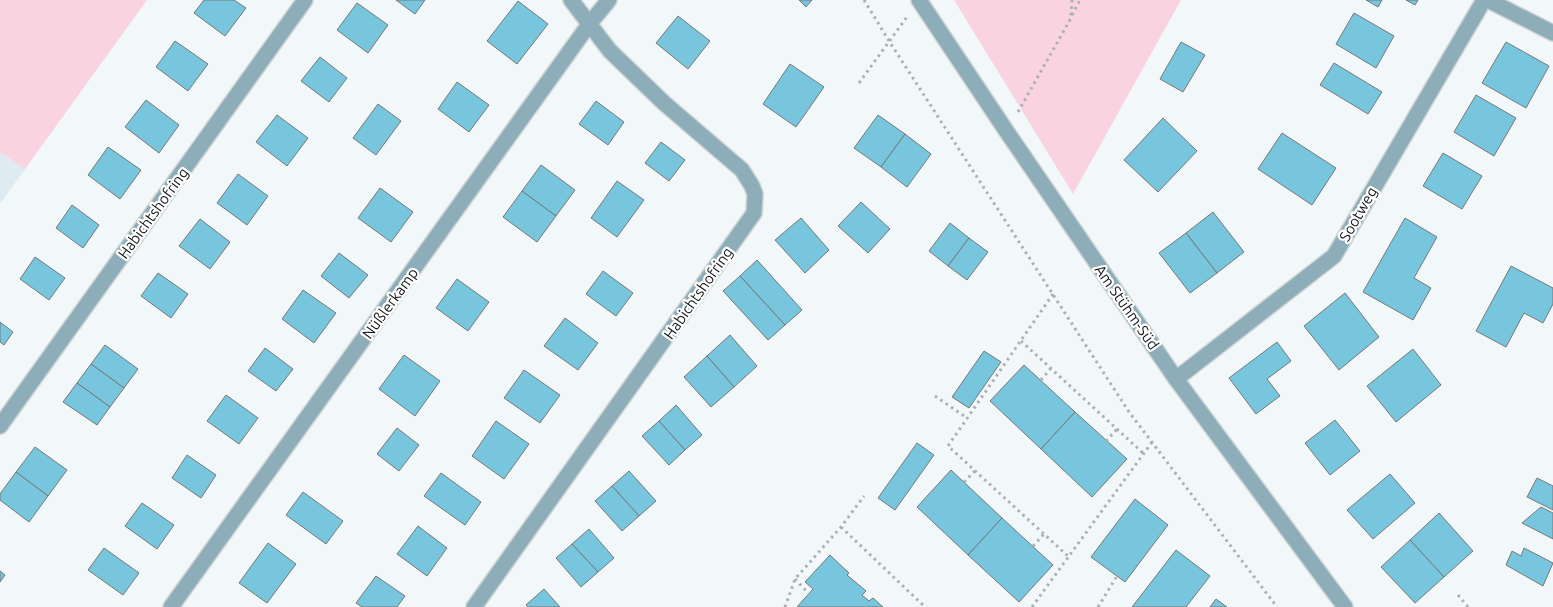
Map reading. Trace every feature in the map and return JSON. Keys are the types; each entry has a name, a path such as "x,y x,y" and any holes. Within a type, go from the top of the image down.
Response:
{"street":[{"name":"Habichtshofring","path":"0,426 306,0"},
{"name":"Habichtshofring","path":"474,607 754,213 755,194 742,170 640,81 610,51 571,0"},
{"name":"Nüßlerkamp","path":"172,607 590,23 609,0"},
{"name":"Am Stühm-Süd","path":"919,0 1176,379 1345,607"},
{"name":"Sootweg","path":"1176,379 1334,256 1484,0"},
{"path":"1488,0 1553,34"}],"path":[{"path":"864,0 1129,412 1278,607"},
{"path":"859,83 919,0"},
{"path":"1071,18 1072,0"},
{"path":"1007,132 1080,0"},
{"path":"1053,294 948,446 1069,558"},
{"path":"1021,341 1144,453"},
{"path":"1041,380 1051,368"},
{"path":"936,396 967,418"},
{"path":"1106,441 1117,429"},
{"path":"1032,607 1152,442"},
{"path":"964,482 975,471"},
{"path":"785,607 795,579 841,527 864,496"},
{"path":"841,527 925,607"},
{"path":"1033,546 1044,534"},
{"path":"1098,607 1116,576"},
{"path":"795,579 809,594"},
{"path":"1458,595 1468,607"}],"shaded area":[{"path":"0,0 147,0 25,169 0,152"},
{"path":"954,0 1181,0 1073,194"},
{"path":"0,152 25,169 0,204"}],"building":[{"path":"204,0 234,0 246,8 225,36 194,13"},
{"path":"396,0 425,0 415,14"},
{"path":"799,0 812,0 806,7"},
{"path":"1366,0 1382,0 1378,7"},
{"path":"1406,0 1418,0 1415,5"},
{"path":"518,1 548,24 517,64 487,41"},
{"path":"357,3 388,25 368,53 337,30"},
{"path":"1354,13 1394,36 1376,68 1336,44"},
{"path":"678,16 710,41 688,69 656,43"},
{"path":"175,41 208,64 188,91 156,67"},
{"path":"1181,42 1205,55 1183,92 1160,79"},
{"path":"1506,42 1549,66 1526,108 1482,83"},
{"path":"320,57 347,78 329,102 301,81"},
{"path":"1334,63 1382,92 1368,114 1320,85"},
{"path":"790,64 824,87 796,127 763,104"},
{"path":"457,82 489,105 469,132 438,109"},
{"path":"1476,95 1516,118 1494,156 1454,132"},
{"path":"146,100 179,125 159,153 125,127"},
{"path":"596,101 624,122 608,145 579,124"},
{"path":"378,104 401,121 376,155 353,138"},
{"path":"277,115 308,138 287,166 256,142"},
{"path":"878,115 905,134 881,167 854,148"},
{"path":"1163,118 1197,151 1158,192 1124,160"},
{"path":"1282,133 1336,168 1312,205 1258,169"},
{"path":"905,134 931,154 907,187 881,167"},
{"path":"661,142 685,160 669,181 645,163"},
{"path":"108,147 141,170 120,199 88,175"},
{"path":"1443,153 1482,176 1462,209 1423,186"},
{"path":"541,165 575,190 556,216 522,191"},
{"path":"238,174 268,196 247,225 217,203"},
{"path":"617,181 644,200 617,237 591,218"},
{"path":"380,188 413,212 391,242 358,218"},
{"path":"522,191 556,216 537,242 503,217"},
{"path":"861,202 890,229 868,253 838,226"},
{"path":"72,205 99,225 83,248 56,228"},
{"path":"1213,212 1244,252 1217,273 1186,233"},
{"path":"801,218 829,250 805,273 775,240"},
{"path":"1405,218 1437,237 1414,278 1431,288 1413,320 1363,292"},
{"path":"200,219 230,242 210,269 179,246"},
{"path":"950,223 969,238 948,266 929,251"},
{"path":"1186,233 1217,273 1190,293 1159,253"},
{"path":"969,238 988,252 967,280 948,266"},
{"path":"339,253 368,275 349,298 321,276"},
{"path":"35,257 65,278 49,300 20,279"},
{"path":"757,260 802,310 785,325 740,276"},
{"path":"1511,266 1553,288 1553,304 1543,323 1524,313 1506,347 1476,331"},
{"path":"603,271 633,293 616,316 586,294"},
{"path":"158,273 188,294 171,318 141,296"},
{"path":"740,276 785,325 768,340 723,291"},
{"path":"457,279 489,302 468,331 436,308"},
{"path":"303,290 336,313 314,343 282,319"},
{"path":"1345,293 1379,337 1339,370 1304,326"},
{"path":"565,318 598,343 578,370 544,346"},
{"path":"0,322 13,332 4,345 0,342"},
{"path":"730,335 757,366 734,387 707,356"},
{"path":"1277,342 1291,361 1267,379 1280,396 1256,414 1229,378"},
{"path":"105,345 138,369 124,388 91,364"},
{"path":"265,348 293,369 276,391 248,371"},
{"path":"1413,349 1441,385 1396,422 1367,386"},
{"path":"984,351 1001,362 969,408 952,397"},
{"path":"404,355 440,381 415,416 379,389"},
{"path":"707,356 734,387 711,407 684,377"},
{"path":"91,364 124,388 110,407 77,383"},
{"path":"1024,365 1075,412 1041,449 990,401"},
{"path":"524,370 560,395 540,423 504,398"},
{"path":"77,383 110,407 97,425 63,402"},
{"path":"226,395 258,418 239,444 207,421"},
{"path":"676,405 702,435 685,450 659,421"},
{"path":"1075,412 1127,459 1092,497 1041,449"},
{"path":"1335,420 1360,451 1330,475 1305,443"},
{"path":"496,421 529,444 504,479 472,456"},
{"path":"659,421 685,450 669,465 642,436"},
{"path":"397,428 419,445 399,471 377,454"},
{"path":"917,443 934,455 895,510 878,498"},
{"path":"35,447 67,470 48,496 16,472"},
{"path":"187,455 216,475 201,498 172,478"},
{"path":"951,470 1002,518 968,555 917,507"},
{"path":"629,471 656,501 639,516 612,486"},
{"path":"16,472 48,496 29,522 0,500 0,494"},
{"path":"441,473 481,502 465,525 424,496"},
{"path":"1390,474 1415,503 1373,539 1347,510"},
{"path":"1537,478 1553,486 1553,510 1527,497"},
{"path":"612,486 639,516 622,531 595,501"},
{"path":"303,492 343,521 326,544 286,515"},
{"path":"1135,499 1168,525 1125,582 1091,557"},
{"path":"142,503 174,525 157,549 125,526"},
{"path":"1541,507 1553,513 1553,539 1522,523"},
{"path":"1439,513 1473,551 1444,577 1410,540"},
{"path":"1002,518 1053,565 1019,602 968,555"},
{"path":"418,526 447,548 427,576 397,554"},
{"path":"589,529 614,558 598,572 572,544"},
{"path":"1410,540 1444,577 1415,603 1381,567"},
{"path":"268,543 296,564 267,603 239,583"},
{"path":"572,544 598,572 581,587 556,558"},
{"path":"104,548 139,573 123,595 88,570"},
{"path":"1524,548 1553,563 1543,586 1506,565 1512,551 1521,556"},
{"path":"1176,550 1210,576 1186,607 1132,607"},
{"path":"830,555 849,573 847,575 866,591 862,595 869,601 873,598 883,607 797,607 813,589 805,582"},
{"path":"0,571 5,575 0,582"},
{"path":"376,576 405,596 397,607 362,607 356,603"},
{"path":"544,589 560,607 528,607 526,605"},
{"path":"1216,599 1227,607 1210,607"}]}
